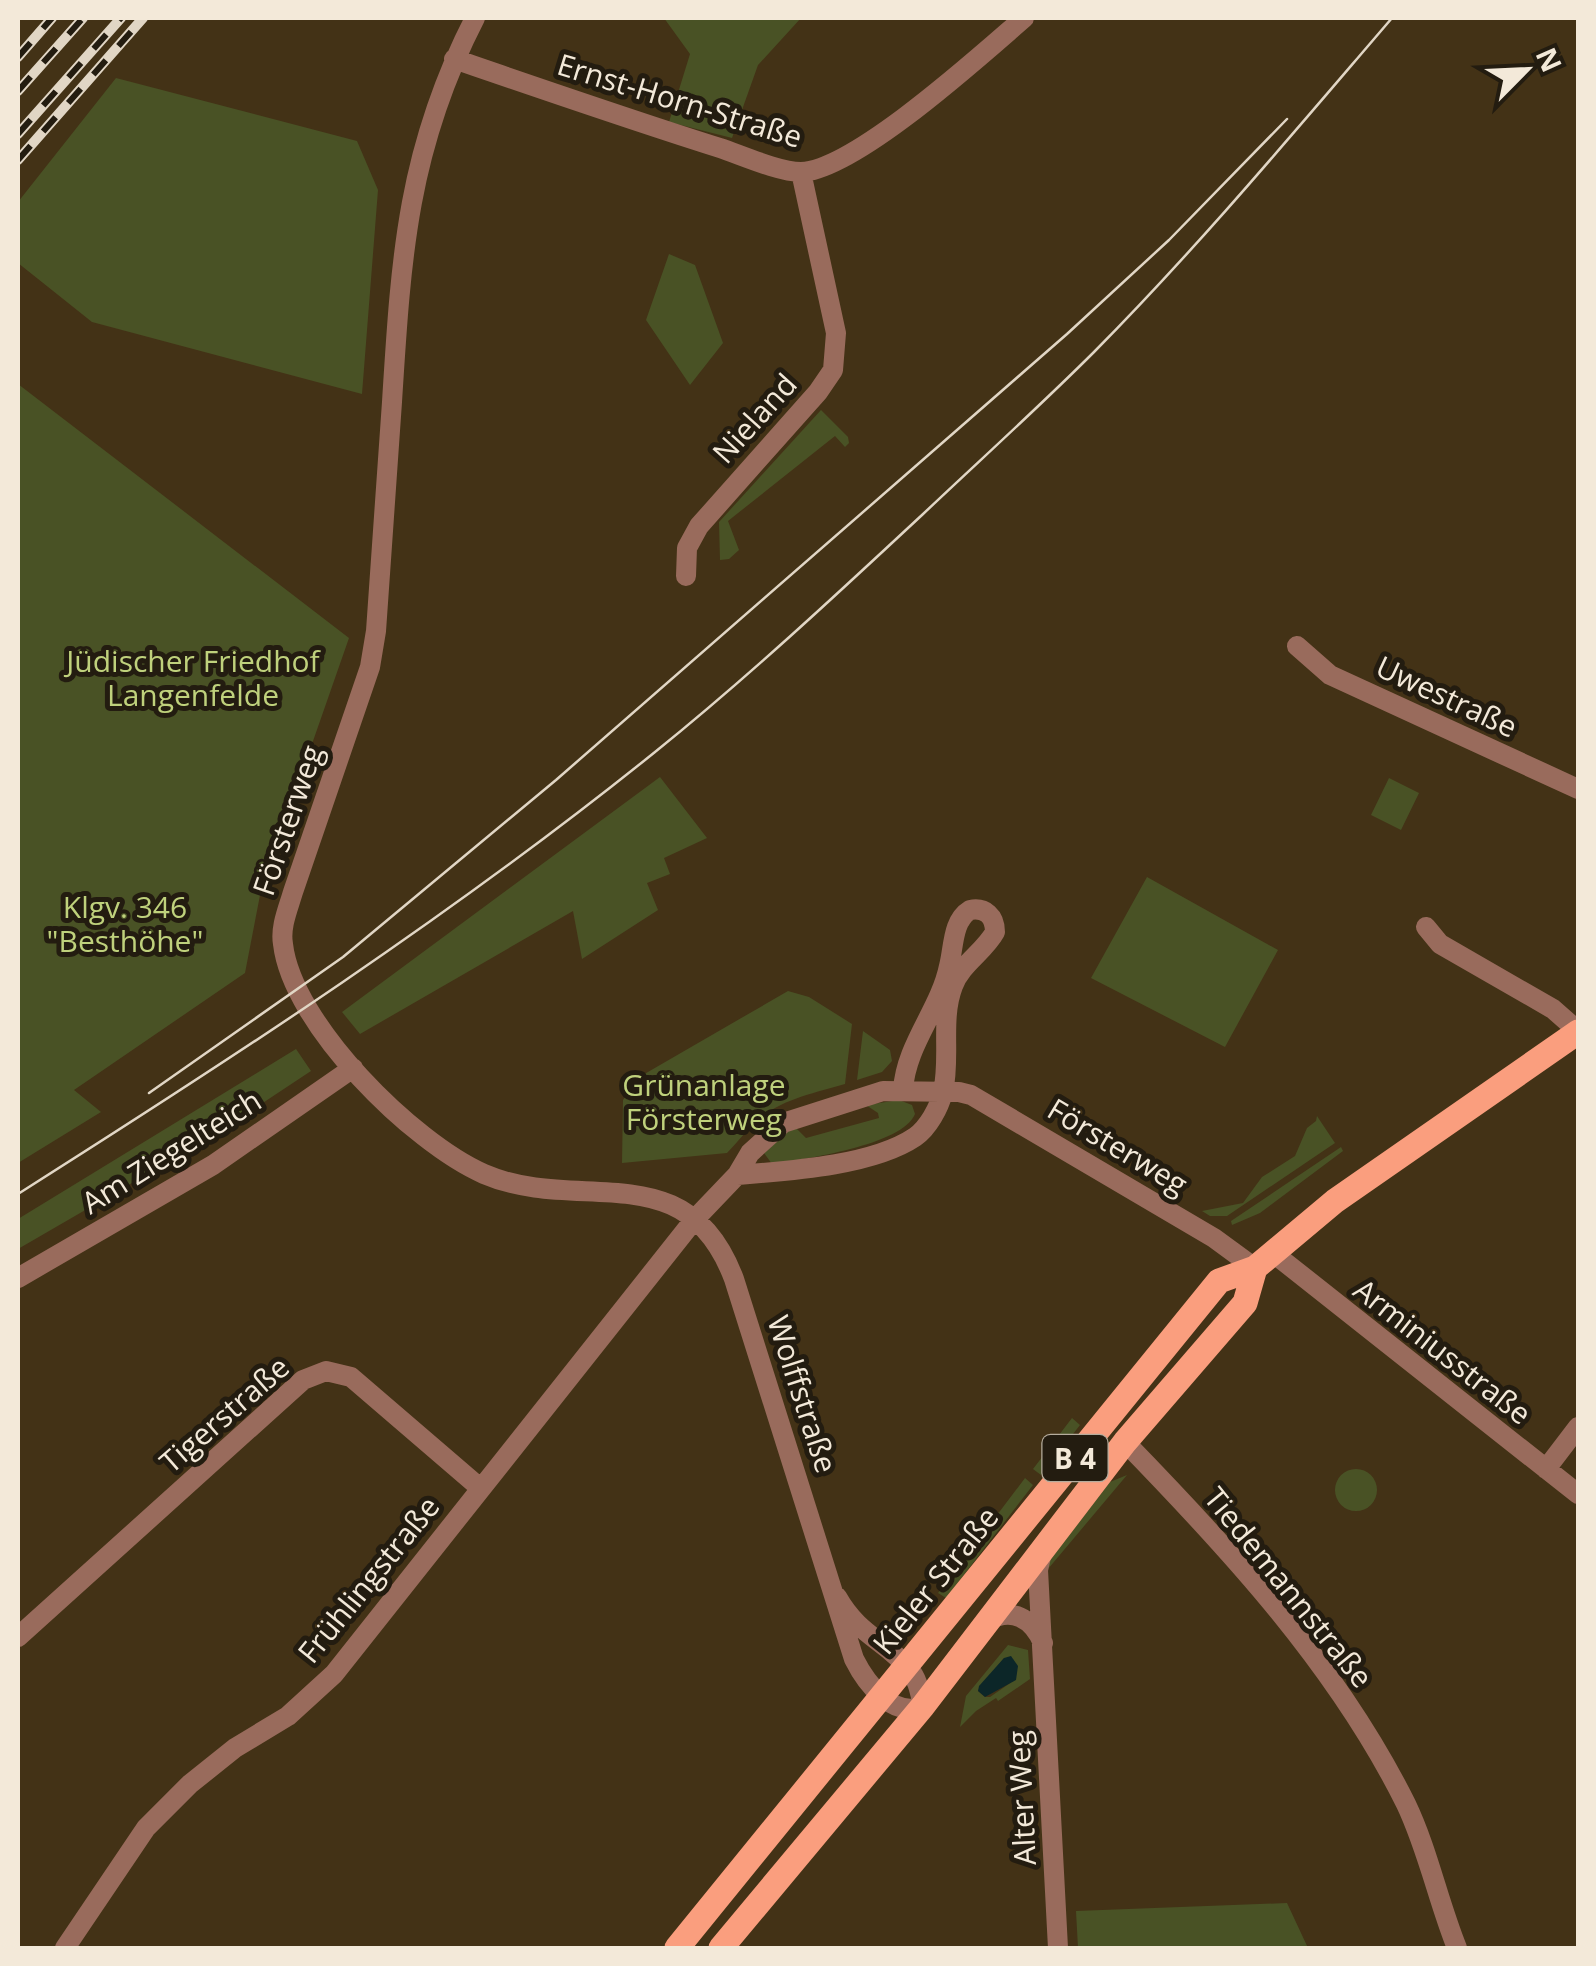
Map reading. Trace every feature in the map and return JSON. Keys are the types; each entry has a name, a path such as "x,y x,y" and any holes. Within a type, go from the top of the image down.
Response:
{"main road":[{"name":"Kieler Straße","path":"678,1948 1219,1282 1264,1260 1374,1172 1578,1032"},
{"name":"Kieler Straße","path":"721,1948 923,1706 1125,1442 1245,1303 1264,1260"}],"street":[{"name":"Försterweg","path":"474,18 429,124 404,240 376,631 370,667 284,922 282,943 290,974 305,1005 353,1068 397,1114 452,1157 484,1174 522,1187 646,1195 694,1220 736,1175 750,1153 783,1123 865,1095 903,1090 971,1094 1214,1238 1264,1260"},
{"name":"Ernst-Horn-Straße","path":"454,59 801,172 881,134 934,95 1024,18"},
{"name":"Nieland","path":"686,576 687,548 699,526 827,382 832,370 836,332 801,172"},
{"name":"Uwestraße","path":"1298,646 1330,675 1578,790"},
{"path":"736,1175 807,1169 895,1146 918,1135 943,1092 946,1019 953,986 994,932 992,917 977,909 963,914 958,924 949,968 910,1054 903,1090"},
{"path":"1426,927 1440,944 1554,1009 1578,1032"},
{"name":"Am Ziegelteich","path":"18,1278 213,1166 353,1068"},
{"name":"Frühlingstraße","path":"65,1948 146,1828 190,1784 236,1748 288,1716 334,1674 694,1220"},
{"name":"Wolffstraße","path":"694,1220 714,1240 728,1265 854,1659 863,1676 884,1697"},
{"name":"Arminiusstraße","path":"1264,1260 1578,1494"},
{"name":"Tigerstraße","path":"18,1637 303,1380 326,1370 350,1376 479,1488"},
{"path":"1546,1470 1578,1427"},
{"name":"Tiedemannstraße","path":"1125,1442 1282,1615 1351,1710 1408,1809 1457,1948"},
{"name":"Alter Weg","path":"1045,1546 1038,1570 1058,1948"},
{"name":"Wolffstraße","path":"837,1597 859,1629 908,1667"},
{"path":"987,1621 1002,1614 1021,1617 1037,1630 1044,1644"},
{"path":"884,1697 902,1709 923,1706 908,1667"}],"green space":[{"path":"664,18 801,18 758,65 732,138 669,122 690,54"},
{"path":"116,78 357,141 378,190 362,394 92,322 18,263 18,202"},
{"path":"669,254 695,265 723,343 690,385 646,320"},
{"path":"18,384 349,638 261,890 245,973 74,1090 101,1112 18,1163"},
{"path":"821,410 848,437 849,443 845,447 835,436 728,521 739,550 729,559 720,560 719,522"},
{"path":"660,777 707,838 664,858 670,874 647,883 658,910 582,959 573,911 360,1034 342,1012"},
{"path":"1389,778 1419,793 1401,830 1371,815"},
{"path":"1147,877 1278,950 1225,1047 1091,978"},
{"name":"Grünanlage Försterweg","path":"788,991 809,997 852,1024 845,1084 775,1108 755,1122 727,1153 622,1163 623,1100 641,1076"},
{"path":"863,1031 890,1050 892,1061 882,1072 857,1080"},
{"path":"296,1049 311,1071 213,1136 18,1249 18,1219"},
{"path":"899,1100 912,1105 915,1114 907,1125 873,1142 772,1164 764,1153 794,1126 806,1138 879,1118 866,1105"},
{"path":"1317,1116 1335,1143 1227,1216 1210,1216 1202,1211 1243,1203 1262,1177 1295,1156"},
{"path":"1341,1147 1343,1151 1260,1213 1232,1225 1231,1221"},
{"path":"1072,1418 1080,1425 1041,1475 1033,1469"},
{"path":"1356,1469 1371,1475 1377,1490 1371,1505 1356,1511 1341,1505 1335,1490 1341,1475"},
{"path":"1127,1475 1048,1569 1050,1559 1110,1482"},
{"path":"1025,1478 1033,1485 946,1598 938,1593"},
{"path":"1008,1645 1028,1650 1030,1679 976,1711 960,1727 966,1696","holes":["1004,1658 1016,1679 990,1697 978,1691"]},
{"path":"1287,1903 1308,1948 1078,1948 1076,1911"}],"water":[{"path":"1011,1656 1018,1666 1016,1680 985,1697 978,1691 979,1686 1004,1658"}],"tram line":[{"path":"18,1194 423,927 579,812 724,695 857,576 1094,352 1209,230 1392,18"},
{"path":"149,1093 343,957 556,780 1067,334 1169,240 1287,119"}],"railway":[{"path":"18,57 52,18"},
{"path":"18,91 83,18"},
{"path":"18,134 121,18"},
{"path":"18,160 143,18"}],"park label":[{"name":"Jüdischer Friedhof Langenfelde","path":"193,677"},
{"name":"Klgv. 346 \"Besthöhe\"","path":"125,923"}]}
